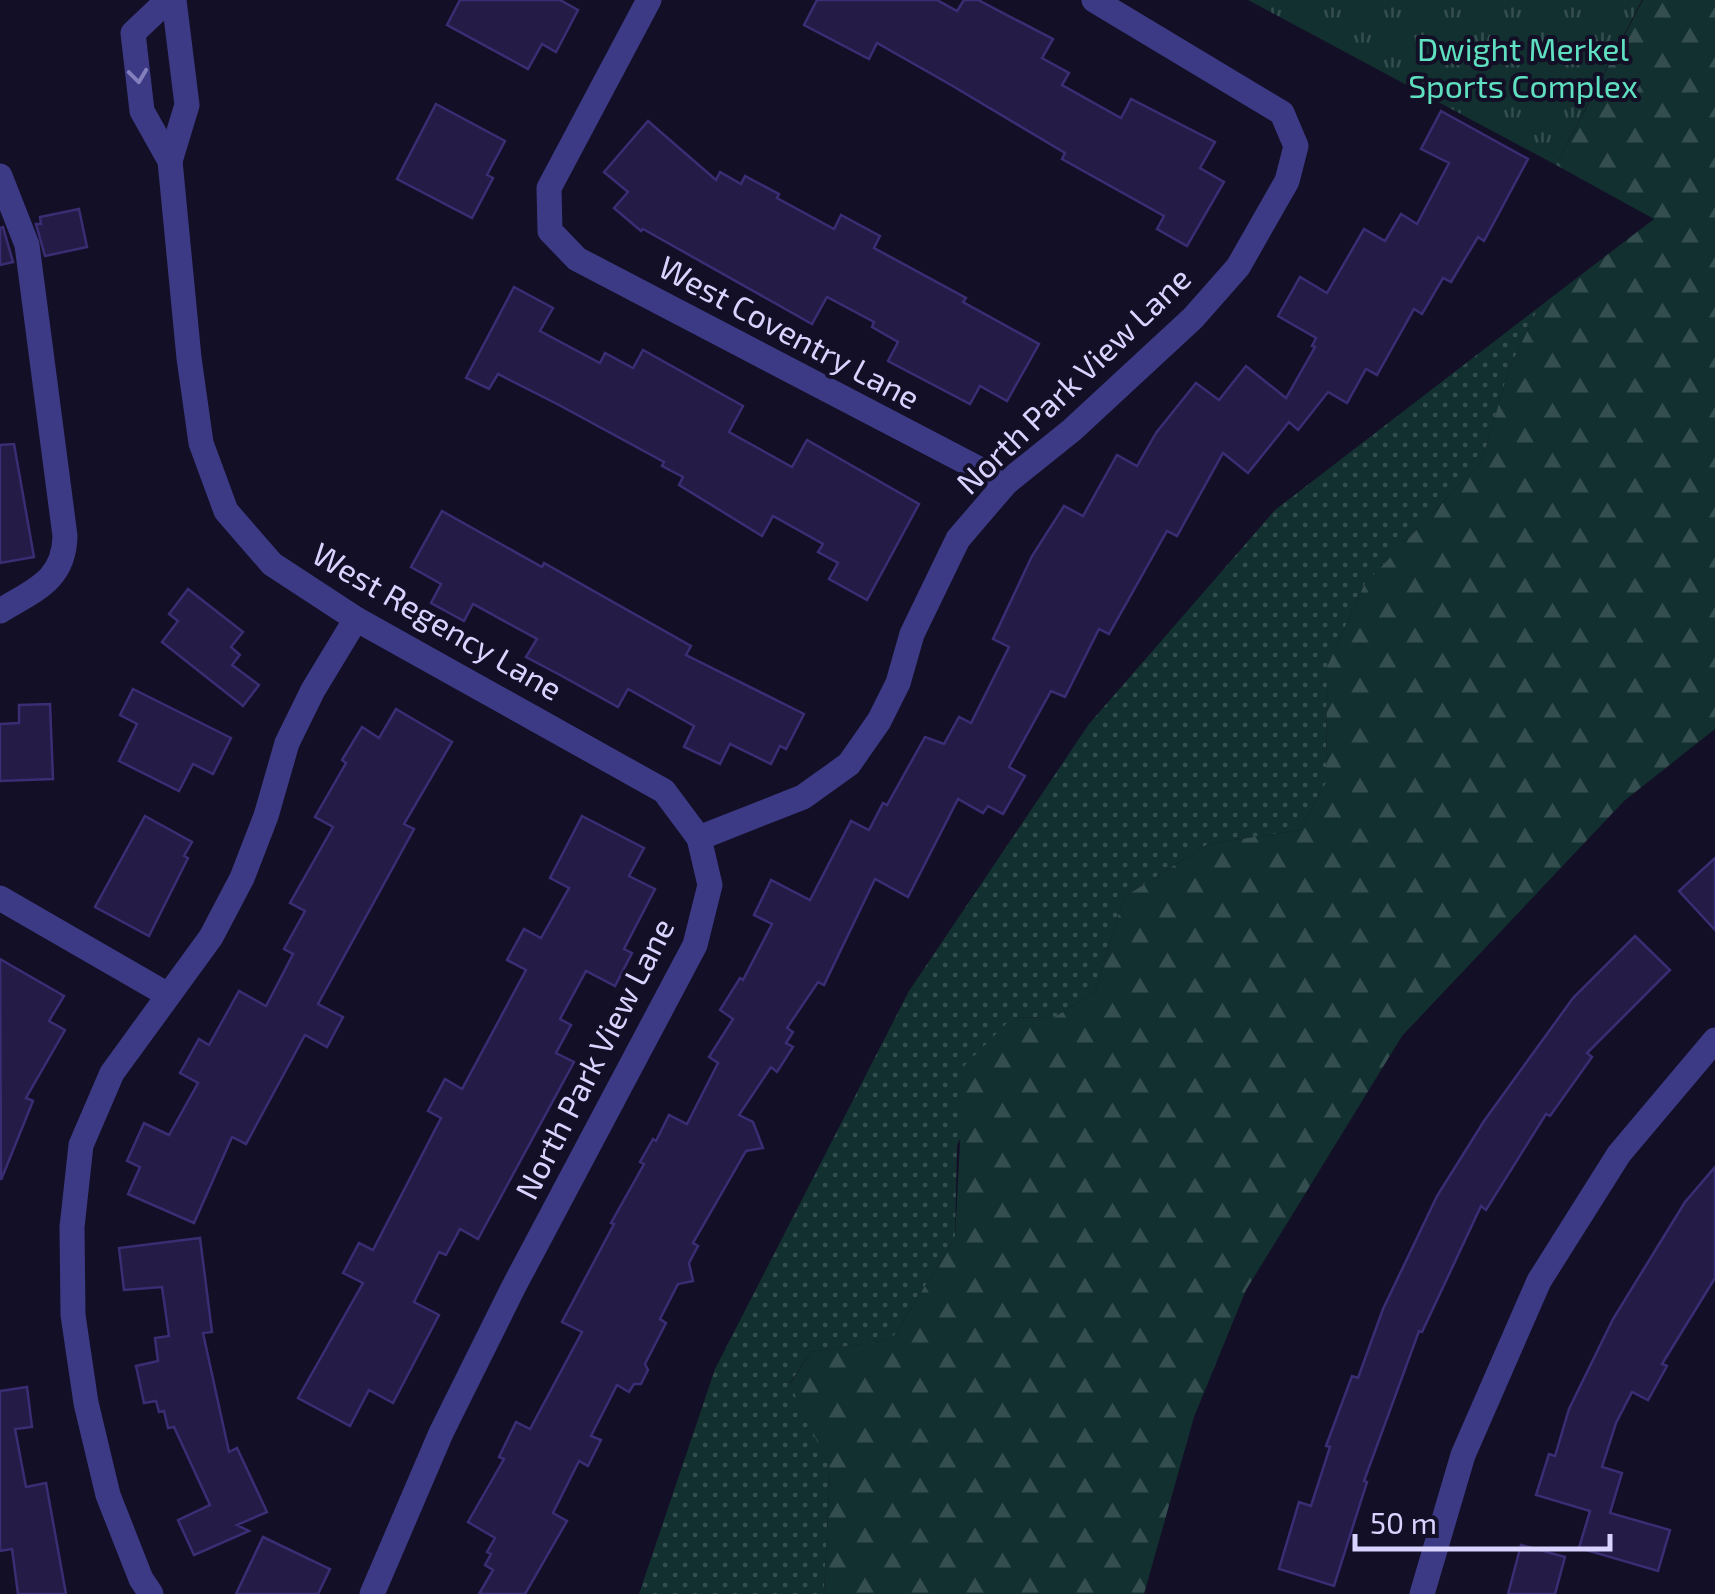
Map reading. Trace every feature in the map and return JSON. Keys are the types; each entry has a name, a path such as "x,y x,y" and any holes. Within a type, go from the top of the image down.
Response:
{"street":[{"path":"170,160 142,111 133,33 171,0"},
{"path":"170,160 187,105 171,0"},
{"name":"West Coventry Lane","path":"649,0 549,188 550,231 577,259 1006,484"},
{"name":"North Park View Lane","path":"372,1594 442,1433 514,1288 695,945 710,885 699,838 802,796 849,764 879,721 898,682 912,634 958,540 1006,484 1072,430 1180,330 1238,266 1288,180 1296,146 1282,113 1094,0"},
{"name":"West Regency Lane","path":"170,160 189,358 202,443 226,511 272,564 356,619 664,791 699,838"},
{"path":"0,176 28,245 65,536 59,568 46,582 0,611"},
{"path":"151,1594 141,1579 108,1496 86,1403 73,1315 72,1227 81,1145 112,1072 211,937 242,878 266,816 287,744 312,690 356,619"},
{"path":"0,898 168,994"},
{"path":"1422,1594 1462,1455 1539,1281 1619,1154 1715,1040"}],"green space":[{"name":"Dwight Merkel Sports Complex","path":"1248,0 1642,0 1556,165"},
{"path":"1643,0 1715,0 1715,729 1624,801 1402,1036 1246,1290 1194,1417 1144,1594 824,1594 830,1469 790,1384 811,1352 892,1339 955,1238 964,1066 1013,1017 1053,1018 1095,992 1124,897 1208,844 1300,830 1326,783 1327,667 1364,585 1482,461 1509,369 1539,307 1654,219 1556,165"},
{"path":"1539,307 1509,369 1482,461 1364,585 1327,667 1326,783 1300,830 1208,844 1124,897 1095,992 1053,1018 1013,1017 957,1146 955,1238 892,1339 811,1352 790,1383 830,1469 824,1594 639,1594 715,1369 909,991 1089,724 1275,510"}],"building":[{"path":"460,0 560,0 578,10 556,52 542,44 528,69 447,25"},
{"path":"817,0 937,0 957,11 964,0 978,0 1053,39 1042,58 1069,73 1062,85 1121,118 1131,99 1215,142 1200,168 1224,182 1187,246 1157,229 1164,216 1062,159 1065,153 951,85 877,43 869,59 804,25"},
{"path":"436,104 505,141 487,175 493,178 472,218 397,179"},
{"path":"1441,111 1528,159 1484,241 1478,237 1451,282 1443,278 1422,314 1414,309 1377,375 1366,369 1347,403 1328,392 1298,430 1289,422 1248,473 1223,453 1177,536 1167,531 1109,634 1099,629 1065,697 1051,691 1009,767 1025,776 1003,814 988,806 983,813 958,799 908,897 875,879 824,985 818,982 787,1028 793,1032 786,1043 793,1047 777,1072 771,1067 739,1115 753,1122 763,1148 746,1151 693,1243 698,1246 689,1263 693,1281 678,1284 660,1319 666,1323 645,1364 648,1370 641,1384 634,1384 629,1392 617,1385 591,1436 601,1440 588,1466 579,1461 553,1513 567,1521 525,1594 479,1594 493,1570 485,1565 495,1538 468,1522 504,1459 499,1457 516,1422 530,1429 582,1332 562,1322 644,1164 640,1162 669,1115 687,1124 718,1063 709,1057 733,1019 720,1010 740,978 743,980 772,924 754,915 771,880 810,900 851,821 869,830 925,737 944,744 959,717 971,723 1009,647 993,639 1032,556 1064,506 1083,516 1117,455 1137,466 1156,433 1196,383 1219,400 1246,366 1286,398 1315,347 1312,346 1316,338 1278,316 1300,277 1327,293 1364,229 1385,241 1401,214 1417,224 1449,163 1421,149"},
{"path":"648,121 716,180 720,172 741,184 745,176 834,229 841,215 880,236 874,248 966,298 963,302 1039,344 1007,401 980,386 970,404 888,361 898,342 872,327 874,322 827,297 812,324 641,231 614,208 628,192 604,172"},
{"path":"79,209 87,247 45,256 36,224 41,224 40,217"},
{"path":"3,227 13,262 0,265 0,228"},
{"path":"514,287 553,308 540,331 600,363 605,353 633,368 643,350 743,406 729,432 792,467 807,440 919,504 867,600 829,579 838,563 818,552 823,544 773,516 762,536 679,485 683,477 662,466 664,462 559,405 498,374 489,389 466,378"},
{"path":"14,444 34,557 0,563 0,445"},
{"path":"442,511 691,646 686,655 804,714 786,749 780,746 771,764 730,744 720,764 684,747 694,726 628,689 618,707 526,657 537,639 473,604 464,621 431,603 441,584 411,567"},
{"path":"188,589 243,632 231,647 240,655 232,665 259,685 243,706 162,642 178,621 169,614"},
{"path":"133,689 231,738 213,774 193,764 179,791 119,761 137,724 120,715"},
{"path":"50,704 53,779 0,781 0,724 19,723 19,705"},
{"path":"396,709 452,742 404,824 414,829 318,1004 343,1017 327,1047 305,1035 246,1144 232,1137 194,1223 128,1194 140,1167 127,1161 144,1123 169,1135 198,1083 180,1073 199,1039 209,1045 239,991 266,1006 293,954 284,949 305,911 290,903 333,827 315,817 362,727 379,738"},
{"path":"145,816 192,842 184,856 188,858 149,936 95,907"},
{"path":"582,816 644,848 629,876 655,889 624,949 632,953 615,986 586,971 560,1019 571,1025 556,1053 574,1062 478,1239 460,1229 446,1255 439,1252 414,1302 439,1315 393,1403 369,1390 350,1426 298,1398 363,1283 343,1273 359,1243 373,1250 441,1118 428,1111 445,1079 462,1089 526,970 507,960 524,929 541,938 569,888 550,878"},
{"path":"1715,858 1715,930 1679,891"},
{"path":"1635,936 1670,970 1587,1053 1592,1057 1550,1116 1546,1114 1486,1210 1481,1206 1422,1332 1419,1331 1364,1481 1367,1482 1334,1586 1279,1569 1299,1502 1311,1506 1330,1447 1326,1446 1352,1376 1358,1378 1383,1309 1437,1196 1484,1121 1573,998"},
{"path":"0,959 64,996 49,1021 65,1030 26,1098 33,1101 1,1180"},
{"path":"1715,1167 1715,1278 1662,1364 1667,1366 1648,1400 1632,1392 1616,1423 1602,1467 1622,1473 1610,1513 1670,1530 1658,1571 1579,1548 1590,1511 1536,1495 1549,1454 1555,1456 1569,1409 1613,1319 1685,1202"},
{"path":"200,1238 212,1332 203,1333 229,1452 237,1448 267,1512 237,1525 249,1531 194,1555 178,1520 210,1505 174,1427 168,1428 164,1411 159,1412 156,1401 144,1403 136,1366 158,1361 155,1338 169,1336 162,1287 124,1290 119,1248"},
{"path":"27,1387 32,1427 15,1429 26,1487 46,1483 66,1594 18,1594 12,1549 0,1551 0,1391"},
{"path":"263,1537 330,1569 318,1594 236,1594"},
{"path":"1521,1545 1565,1557 1555,1594 1508,1594"}]}
